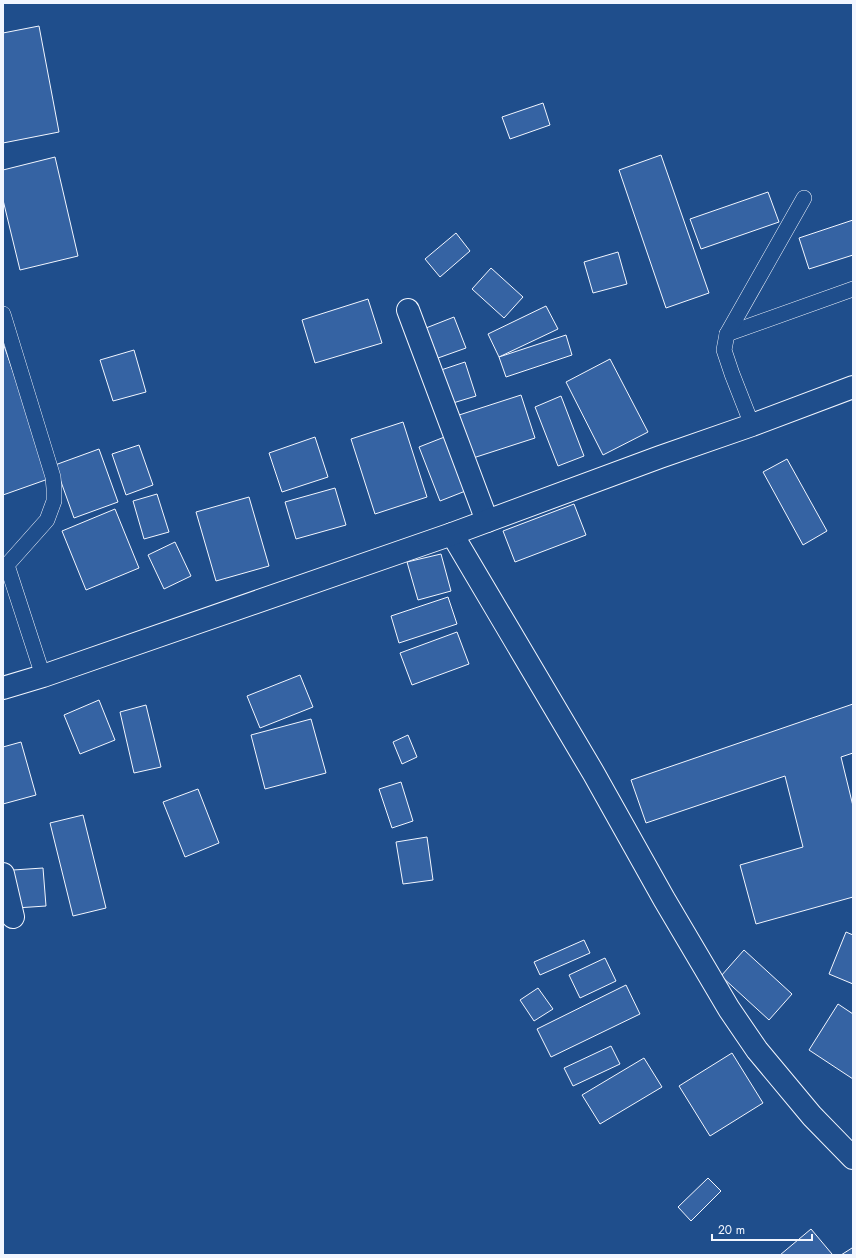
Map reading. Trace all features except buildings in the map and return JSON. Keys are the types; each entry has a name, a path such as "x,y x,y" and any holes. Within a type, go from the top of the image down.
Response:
{"street":[{"path":"408,310 487,521"},
{"path":"3,688 43,676 452,534 853,387"},
{"path":"452,534 590,767 664,899 729,1009 757,1050 812,1116 853,1158"},
{"path":"3,874 12,917"}],"lane":[{"path":"752,425 724,350 728,334 804,198"},
{"path":"728,334 853,289"},
{"path":"3,314 53,477 54,501 47,520 5,566 43,676"}]}
